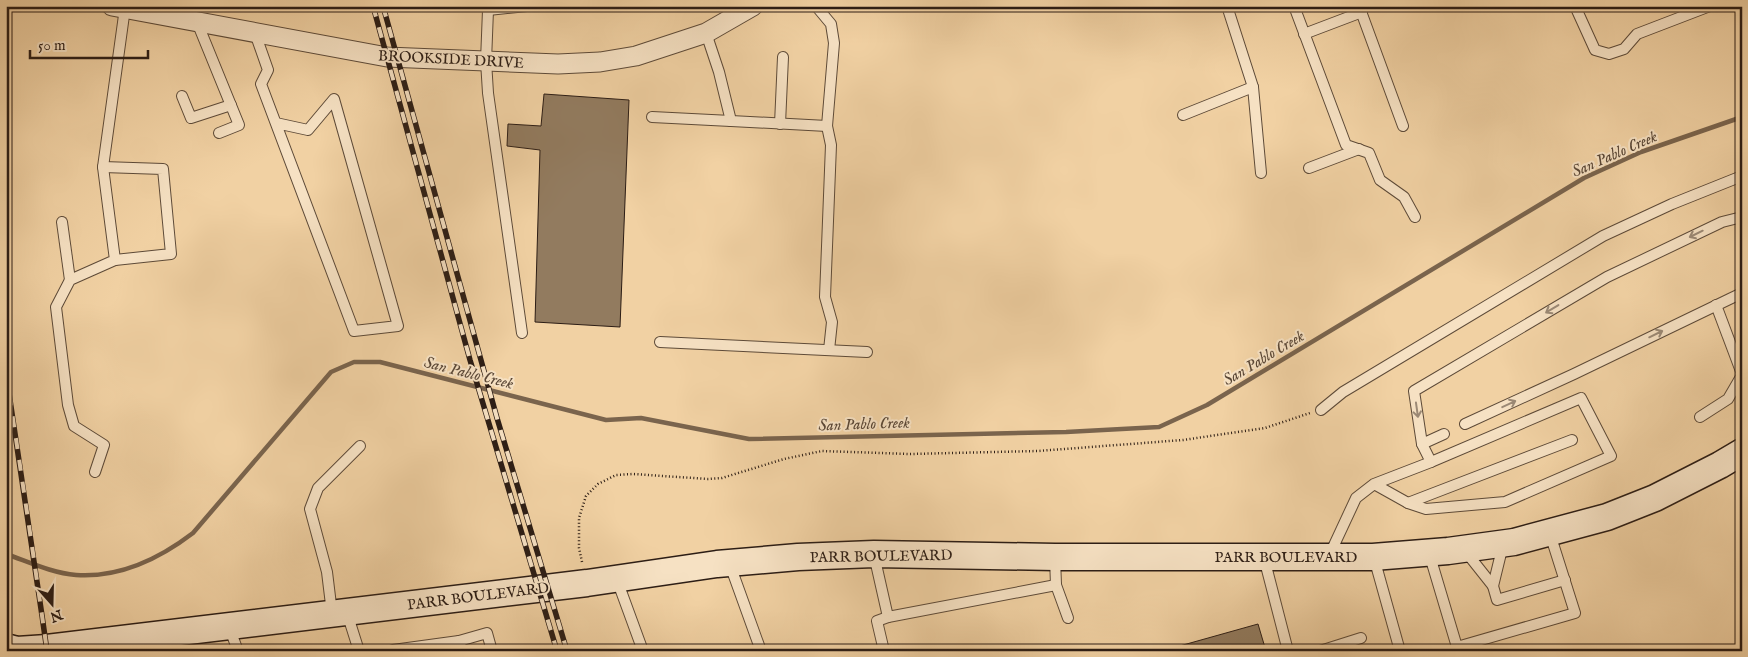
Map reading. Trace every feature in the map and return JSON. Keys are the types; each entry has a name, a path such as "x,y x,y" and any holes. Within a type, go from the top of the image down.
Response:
{"street":[{"name":"BROOKSIDE DRIVE","path":"119,7 387,58 558,64 600,62 636,56 706,33 753,6"},
{"name":"PARR BOULEVARD","path":"6,647 27,650 116,645 229,626 587,583 729,563 798,557 874,554 1328,558 1373,557 1463,549 1504,543 1550,533 1607,517 1655,498 1720,466 1742,452"}],"lane":[{"path":"522,334 488,93 486,8 526,6"},
{"path":"816,6 831,24 834,43 826,126 831,145 825,297 832,322 830,350"},
{"path":"1227,6 1253,87 1261,173"},
{"path":"1294,6 1346,145 1369,153 1380,180 1404,197 1415,216"},
{"path":"1575,6 1595,50 1609,54 1624,49 1636,34 1710,6"},
{"path":"115,260 103,167 119,7"},
{"path":"1304,34 1360,9 1403,126"},
{"path":"197,22 239,125 218,133"},
{"path":"255,33 268,70 261,84 354,331 398,326 334,99 308,130 276,123"},
{"path":"706,33 719,72 731,121"},
{"path":"780,124 783,57"},
{"path":"1183,114 1253,87"},
{"path":"182,96 191,118 231,105"},
{"path":"652,117 826,126"},
{"path":"1309,168 1358,149"},
{"path":"70,280 115,260 171,254 164,169 103,167"},
{"path":"1321,410 1344,392 1603,236 1672,204 1742,176"},
{"path":"1431,462 1422,444 1414,391 1607,276 1722,222 1742,217"},
{"path":"62,222 70,280 56,307 68,405 74,426 104,445 96,472"},
{"path":"1465,424 1742,293"},
{"path":"1700,417 1728,399 1742,374 1716,305"},
{"path":"660,342 867,352"},
{"path":"1328,558 1356,498 1374,484 1431,462 1581,398 1611,456 1505,502 1426,509 1408,503 1374,484"},
{"path":"1422,444 1444,434"},
{"path":"1408,503 1572,440"},
{"path":"359,651 339,613 310,509 318,488 360,446"},
{"path":"1429,552 1457,647 1575,613 1550,533"},
{"path":"1493,586 1504,543"},
{"path":"1463,549 1493,586 1497,600 1565,580"},
{"path":"874,554 888,617"},
{"path":"1055,557 1056,585 1068,618"},
{"path":"1264,557 1288,651"},
{"path":"1373,557 1400,651"},
{"path":"729,563 761,651"},
{"path":"616,579 643,651"},
{"path":"884,651 877,621 888,617 1056,585"},
{"path":"229,626 238,651"},
{"path":"393,651 461,646 487,632 492,651"},
{"path":"1320,651 1361,638"}],"path":[{"path":"587,583 579,548 579,518 586,496 598,484 616,475 722,478 806,453 822,451 910,454 1038,451 1183,440 1265,428 1321,410"}],"building":[{"path":"544,94 629,100 620,327 535,322 540,150 507,146 508,124 541,126"},
{"path":"1258,624 1266,651 1177,651 1176,647"}],"waterway":[{"name":"San Pablo Creek","path":"6,554 41,567 76,575 92,575 123,570 153,559 193,533 331,372 354,362 380,362 606,420 641,418 749,439 1066,432 1159,427 1207,405 1584,178 1641,152 1742,117"}],"railway":[{"path":"373,6 470,360 557,651"},
{"path":"383,6 497,418 567,651"},
{"path":"6,373 47,651"}]}
